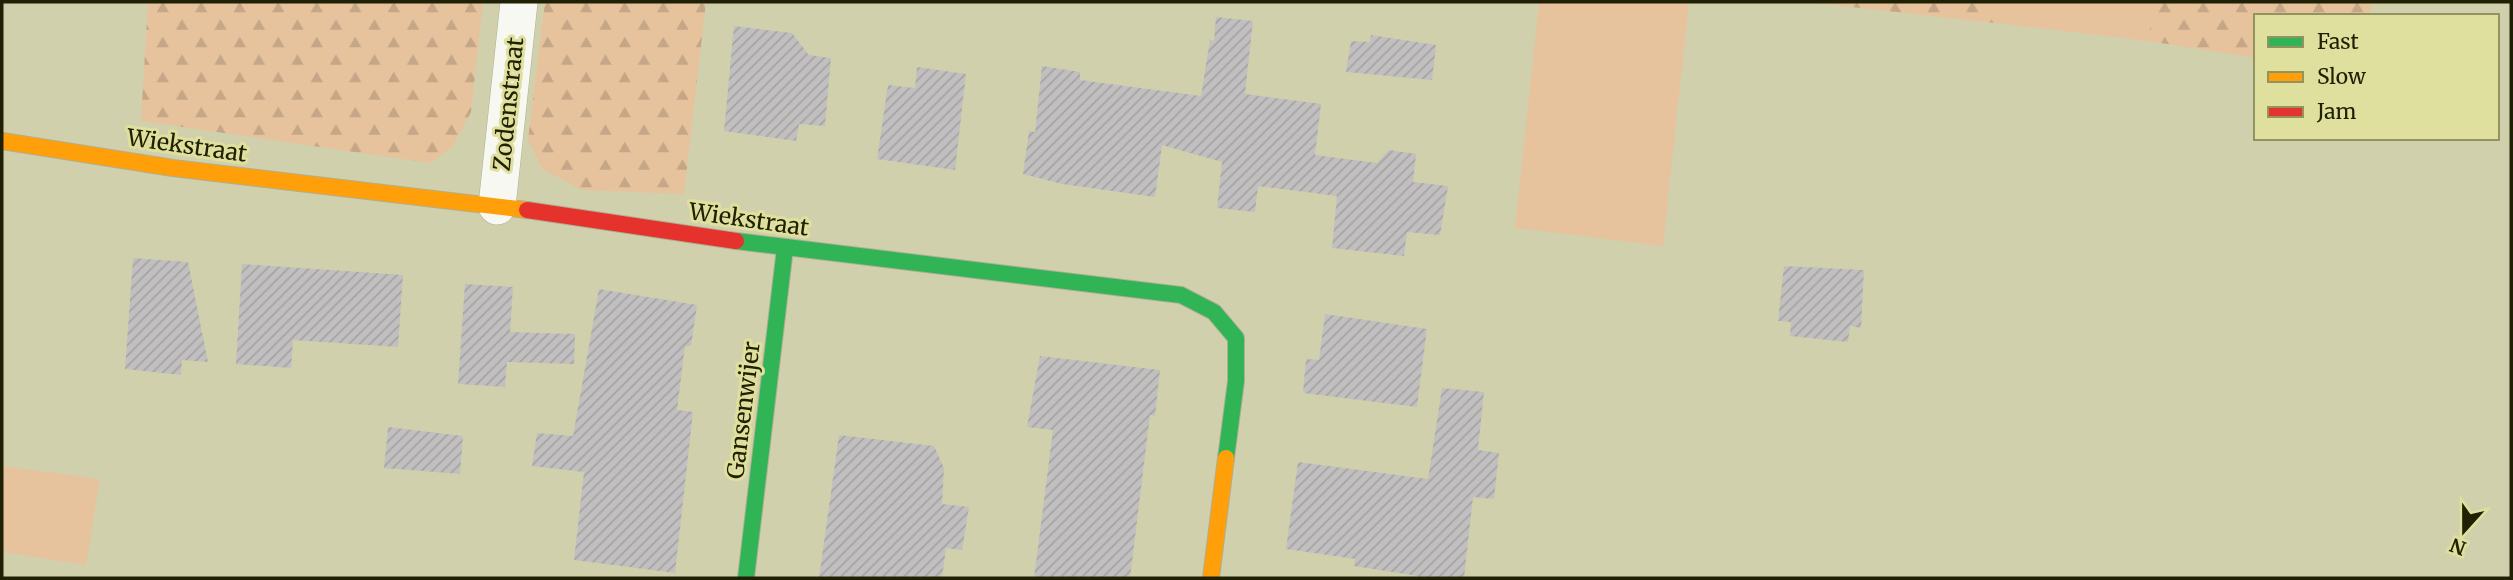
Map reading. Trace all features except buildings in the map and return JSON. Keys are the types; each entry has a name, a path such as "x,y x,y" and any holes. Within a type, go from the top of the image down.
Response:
{"street":[{"name":"Zodenstraat","path":"497,206 519,2"},
{"name":"Wiekstraat","path":"2,141 173,168 497,206 785,247 1181,295 1214,312 1237,338 1236,381 1211,578"},
{"name":"Gansenwijer","path":"746,578 785,247"}],"green space":[{"path":"148,2 483,2 471,112 452,147 430,163 141,121"},
{"path":"545,2 706,2 684,194 582,190 542,169 528,140"},
{"path":"1539,2 1689,2 1663,246 1515,228"},
{"path":"1806,2 2006,2 2004,24"},
{"path":"2006,2 2154,2 2148,41 2004,24"},
{"path":"2154,2 2372,2 2370,14 2254,14 2254,58 2148,41"},
{"path":"2,466 100,479 86,565 2,552"}],"traffic: fast":[{"path":"736,241 1181,295 1214,312 1236,338 1236,381 1226,458"},
{"path":"746,578 785,248"}],"traffic: slow":[{"path":"2,141 173,168 527,210"},
{"path":"1211,578 1226,458"}],"traffic: jam":[{"path":"527,210 736,241"}]}
